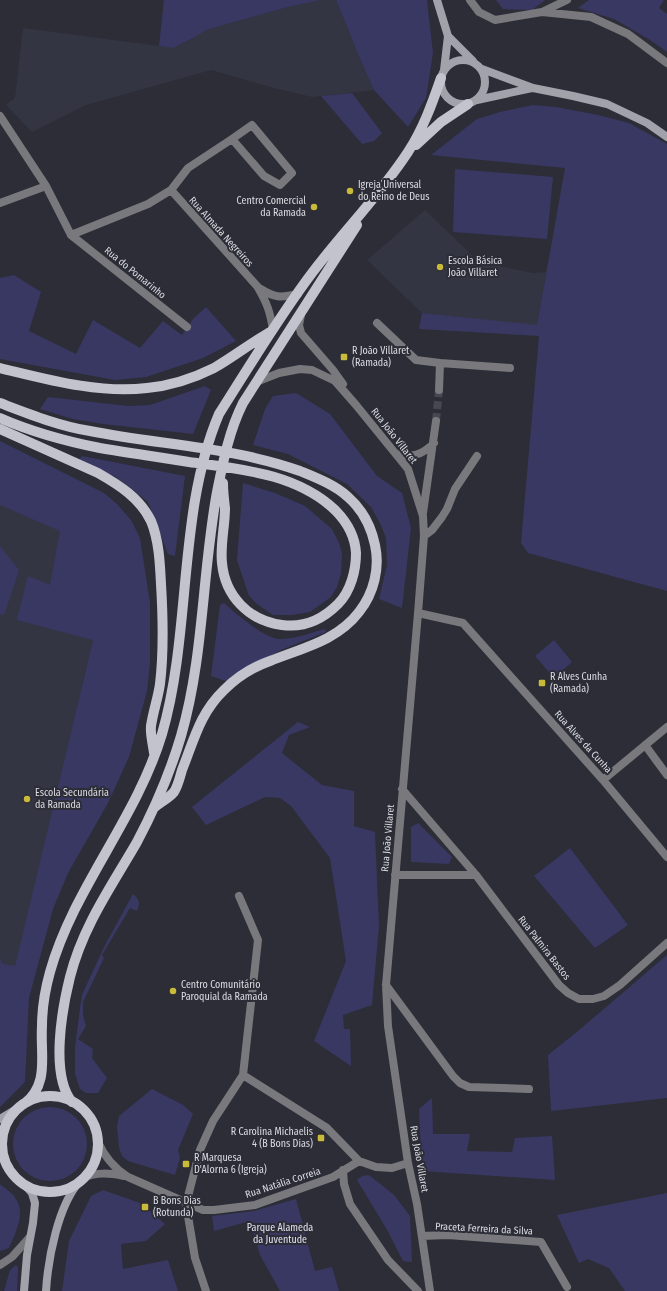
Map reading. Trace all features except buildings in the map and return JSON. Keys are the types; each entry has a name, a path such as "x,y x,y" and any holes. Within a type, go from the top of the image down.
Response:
{"main road":[{"path":"437,0 448,36 441,87 445,95 451,101 460,104 533,88"},
{"path":"448,36 482,69 533,88 607,104 647,123 667,137"},
{"path":"408,153 428,114 443,74 450,64 458,60 467,60 475,63"},
{"path":"24,1291 25,1273 35,1203 32,1193 12,1174 2,1156 4,1130 12,1116 34,1094 41,1078 41,1028 43,1010 49,975 62,937 82,895 133,806 154,757 169,708 174,681 193,512 210,437 219,414 273,330 328,252 408,153 441,122 482,94 486,85 482,69"},
{"path":"72,1102 65,1092 60,1066 62,1020 72,970 89,923 154,808 163,788 177,748 193,684 212,525 230,435 238,414 256,382 381,188"},
{"path":"0,368 84,386 127,389 147,388 183,380 213,368 273,330"},
{"path":"0,402 42,419 81,429 239,454 283,465 314,477 338,489 362,512 371,531 376,552 376,567 372,590 363,606 353,619 334,634 311,646 257,667 225,689 210,705 199,725 174,792 154,808"},
{"path":"0,418 38,433 78,444 244,470 277,478 318,496 340,515 348,525 353,537 356,560 351,582 341,601 316,621 296,626 282,625 257,617 240,605 229,590 222,563 224,508 222,469"},
{"path":"0,429 98,473 110,480 132,496 150,521 154,532 160,567 163,622 160,685 151,727 154,757"},
{"path":"0,1119 39,1098 61,1098 72,1102 80,1108 90,1119 96,1132 98,1142 95,1161 67,1202 57,1230 49,1260 46,1291"},
{"path":"25,1185 38,1191 49,1192 67,1189 82,1180"}],"street":[{"path":"470,0 479,12 495,20 542,12 591,17 628,34 667,63"},
{"path":"542,12 567,0"},
{"name":"Rua do Pomarinho","path":"0,116 46,186 71,235 187,327"},
{"path":"71,235 148,204 171,190 188,168 252,125 292,174 280,185 264,176 232,139"},
{"path":"0,203 46,186"},
{"name":"Rua Almada Negreiros","path":"171,190 257,286 270,310 273,330"},
{"name":"Rua Almada Negreiros","path":"257,286 275,296 282,297 298,294"},
{"name":"Rua João Villaret","path":"304,306 298,324 301,333 333,370 356,404"},
{"path":"377,323 416,360 510,368"},
{"path":"439,390 440,363"},
{"name":"Rua João Villaret","path":"256,382 290,370 300,369 312,370 335,381 356,404 408,469 423,516 424,536 418,613 386,985 388,1026 408,1163 422,1236 430,1291"},
{"path":"423,516 436,421"},
{"path":"396,454 407,456 417,455 427,450 434,444"},
{"path":"424,536 432,530 447,509 455,489 477,456"},
{"name":"Rua Alves da Cunha","path":"418,613 463,623 603,780 667,857"},
{"path":"603,780 667,727"},
{"path":"645,745 667,775"},
{"name":"Rua Palmira Bastos","path":"402,789 476,875 559,985 568,993 579,999 593,999 604,996 620,986 667,943"},
{"path":"396,875 476,875"},
{"path":"206,1291 195,1258 186,1204 200,1150 213,1121 243,1075 258,940 239,896"},
{"path":"386,985 453,1076 460,1083 469,1087 529,1089"},
{"path":"243,1075 327,1128 359,1160 376,1167 392,1168 408,1163"},
{"path":"98,1142 110,1164 128,1177"},
{"name":"Rua Natália Correia","path":"128,1177 186,1204 203,1210 214,1210 255,1205 333,1177 359,1160"},
{"path":"343,1170 344,1184 350,1204 388,1260 418,1291"},
{"path":"82,1180 92,1175 101,1173 128,1177"},
{"name":"Praceta Ferreira da Silva","path":"422,1236 448,1235 541,1242 567,1287"},
{"path":"0,1265 12,1257 30,1237"}],"shaded area":[{"path":"321,0 336,0 374,90 312,97 211,70 86,105 32,132 6,105 15,98 23,28 174,48 209,29 288,7"},
{"name":"Escola Básica João Villaret","path":"425,210 479,262 533,273 546,272 537,326 422,313 367,260"},
{"name":"Escola Secundária da Ramada","path":"0,480 115,547 15,967 3,964 0,958"}],"green space":[{"path":"164,0 321,0 288,7 209,29 174,48 159,46"},
{"path":"336,0 427,0 433,53 426,98 408,127 374,90"},
{"path":"496,0 545,0 532,10 503,9"},
{"path":"589,0 664,0 659,8 667,14 667,52 650,40 614,19 578,8"},
{"path":"352,93 382,133 374,141 362,144 321,96"},
{"path":"533,105 556,107 629,123 667,144 667,591 528,553 521,543 539,336 419,329 422,313 537,325 565,168 431,155 477,119 500,112"},
{"path":"455,169 553,177 547,239 453,232"},
{"path":"14,275 41,292 29,331 76,354 93,320 140,348 163,321 182,335 193,319 206,307 236,341 203,358 146,377 115,380 0,359 0,278"},
{"path":"205,386 211,390 193,434 103,424 73,419 40,409 48,397 128,406 150,405"},
{"path":"296,393 330,414 377,476 402,493 411,528 402,608 379,599 387,565 386,538 371,507 347,484 288,454 253,445 265,409 273,396"},
{"path":"0,441 104,493 117,504 131,520 140,538 150,603 150,663 147,691 129,757 108,803 68,873 53,909 29,998 25,1082 0,1107 0,958 3,964 15,966 93,640 17,620 28,576 50,585 60,531 0,505"},
{"path":"82,456 185,476 175,556 168,554 148,502 114,476 79,460"},
{"path":"243,483 275,493 305,506 332,529 342,553 341,574 337,587 331,597 310,612 292,615 273,615 257,604 249,596 237,560"},
{"path":"0,546 19,570 4,615 0,614"},
{"path":"224,603 258,630 273,638 291,638 325,629 326,632 281,650 226,681 211,676 220,605"},
{"path":"554,640 572,662 554,678 535,656"},
{"path":"298,722 310,727 289,735 282,753 322,785 354,791 354,826 375,832 379,926 372,1005 343,1015 344,1029 350,1029 351,1066 314,1041 346,961 330,858 291,806 280,798 265,797 206,825 192,807"},
{"path":"418,823 452,857 449,864 411,862 411,827"},
{"path":"570,848 628,925 595,948 534,876"},
{"path":"133,894 139,902 137,911 130,908 102,955 104,958 83,1002 83,1015 86,1026 78,1039 93,1049 92,1058 107,1078 98,1093 86,1093 80,1089 75,1074 75,1048 82,995 104,947"},
{"path":"667,955 667,1098 551,1111 548,1055"},
{"path":"152,1089 183,1105 193,1114 178,1150 180,1158 175,1175 128,1161 122,1156 119,1148 117,1127 119,1116"},
{"path":"432,1098 433,1134 470,1134 467,1151 512,1152 515,1138 552,1136 555,1180 422,1171 419,1109"},
{"path":"50,1107 71,1113 81,1123 87,1144 81,1165 71,1175 50,1181 29,1175 19,1165 13,1144 19,1123 29,1113"},
{"path":"369,1175 394,1195 410,1216 412,1262 403,1261 386,1228 357,1180 362,1176"},
{"path":"0,1184 15,1197 19,1205 20,1217 9,1248 0,1251"},
{"path":"103,1190 140,1203 165,1224 146,1241 121,1244 123,1269 168,1260 178,1291 62,1291 69,1241 91,1196"},
{"path":"667,1193 667,1291 625,1291 609,1268 588,1259 579,1263 557,1215"},
{"name":"Parque Alameda da Juventude","path":"296,1199 315,1271 332,1267 339,1291 280,1291 260,1255 250,1221 214,1231 212,1216 254,1211"},
{"path":"16,1265 18,1268 17,1291 4,1291 10,1270"}],"tunnel":[{"path":"436,421 439,390"}],"place":[{"name":"Igreja Universal do Reino de Deus","path":"350,191"},
{"name":"Centro Comercial da Ramada","path":"314,207"},
{"name":"Escola Básica João Villaret","path":"440,267"},
{"name":"R João Villaret (Ramada)","path":"344,357"},
{"name":"R Alves Cunha (Ramada)","path":"542,683"},
{"name":"Escola Secundária da Ramada","path":"27,799"},
{"name":"Centro Comunitário Paroquial da Ramada","path":"173,991"},
{"name":"R Carolina Michaelis 4 (B Bons Dias)","path":"321,1138"},
{"name":"R Marquesa D'Alorna 6 (Igreja)","path":"186,1164"},
{"name":"B Bons Dias (Rotunda)","path":"145,1207"}]}
